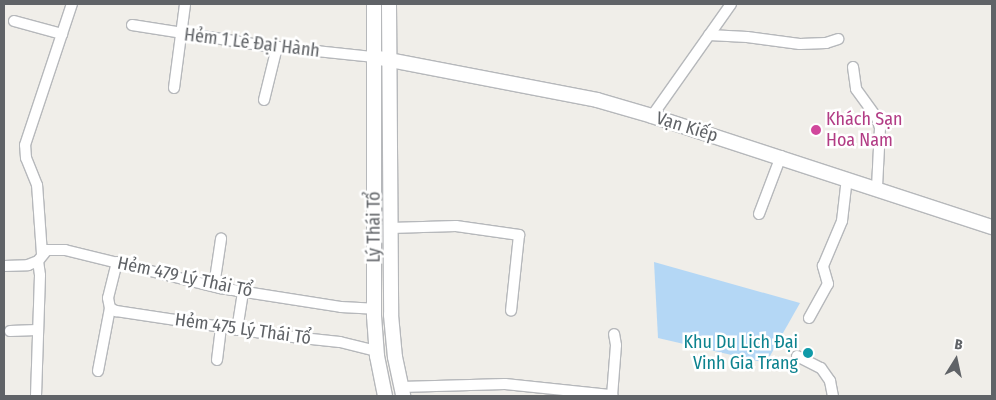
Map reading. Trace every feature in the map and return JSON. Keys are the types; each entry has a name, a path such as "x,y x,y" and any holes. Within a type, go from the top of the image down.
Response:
{"main road":[{"name":"Lý Thái Tổ","path":"374,4 374,309 377,351 385,396"},
{"name":"Lý Thái Tổ","path":"389,4 391,315 395,357 402,392"},
{"name":"Vạn Kiếp","path":"374,57 597,100 781,156 992,226"}],"street":[{"path":"36,396 40,275 37,185 26,158 25,145 72,4"},
{"path":"174,88 185,4"},
{"path":"652,116 731,4"},
{"path":"14,21 62,34"},
{"name":"Hẻm 1 Lê Đại Hành","path":"132,25 182,34 374,57"},
{"path":"709,35 747,37 800,44 826,43 838,40"},
{"path":"264,100 277,46"},
{"path":"853,67 856,89 877,118 880,128 877,188"},
{"path":"759,214 781,156"},
{"path":"809,318 828,284 822,266 841,226 847,178"},
{"path":"390,228 451,226 516,233 520,238 511,310"},
{"path":"214,286 221,239"},
{"name":"Hẻm 479 Lý Thái Tổ","path":"4,266 28,266 47,250 65,250 214,286 342,307 374,309"},
{"path":"98,371 110,308 108,298 116,262"},
{"path":"237,330 243,291"},
{"name":"Hẻm 475 Lý Thái Tổ","path":"110,308 123,312 221,328 340,342 377,351"},
{"path":"217,360 221,328"},
{"path":"10,331 37,330"},
{"path":"402,392 500,384 612,396 616,345 614,334"},
{"path":"797,356 821,368 830,381 833,396"}],"water":[{"path":"654,262 800,303 766,363 658,338"}],"place":[{"name":"Khách Sạn Hoa Nam","path":"816,130"},
{"name":"Khu Du Lịch Đại Vinh Gia Trang","path":"808,353"}]}
